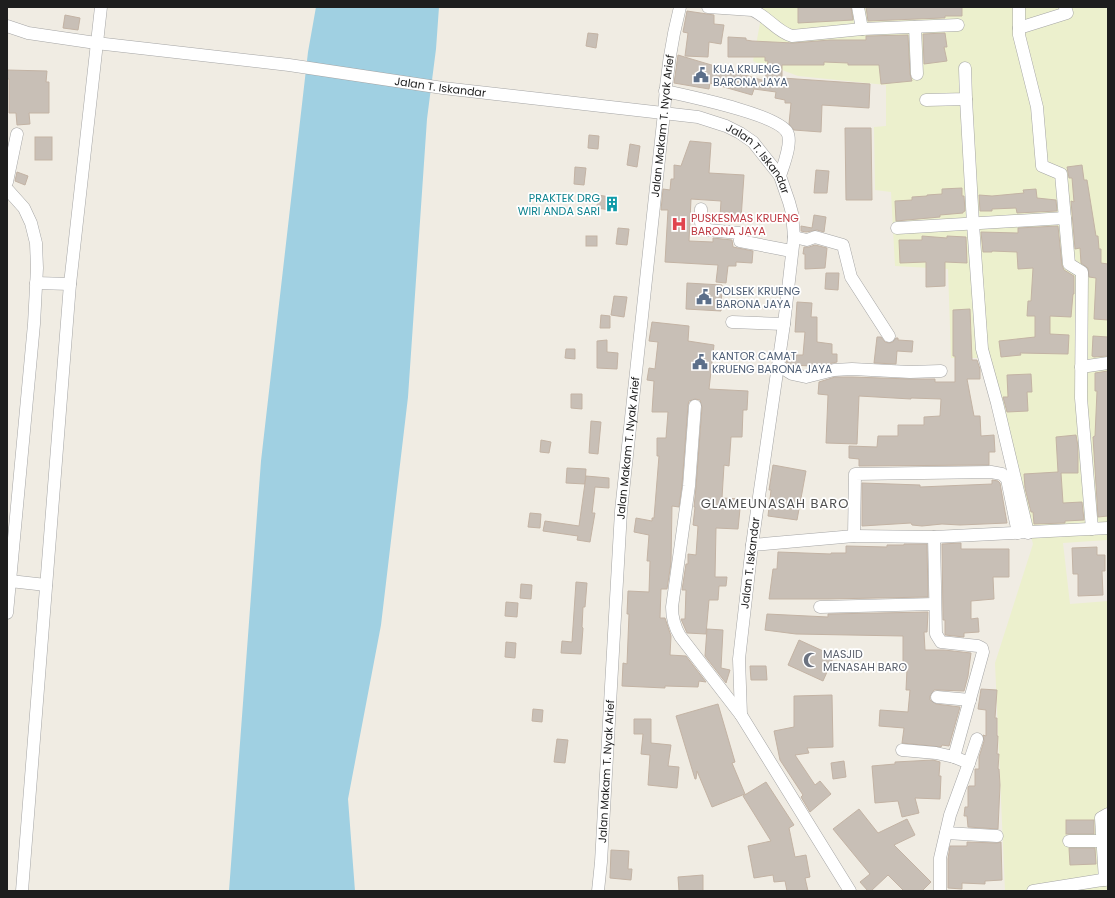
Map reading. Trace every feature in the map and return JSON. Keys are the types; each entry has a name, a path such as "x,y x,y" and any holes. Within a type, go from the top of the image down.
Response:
{"street":[{"path":"22,891 41,584 70,284 101,7"},
{"name":"Jalan Makam T. Nyak Arief","path":"598,891 622,511 664,113 665,91 671,44 680,7"},
{"path":"708,7 752,10 784,33 792,36 862,29 958,25"},
{"path":"858,7 862,29"},
{"path":"1019,7 1019,35 1037,107 1042,166 1061,174 1069,264 1082,272 1081,398 1092,528"},
{"path":"1019,28 1067,13 1065,7"},
{"name":"Jalan T. Iskandar","path":"7,26 28,33 96,43 289,65 444,88 705,119 726,126 753,142 780,176 792,213 794,237 791,251 779,366 752,545 740,658 741,715"},
{"path":"915,27 917,74"},
{"path":"964,68 982,349 997,404 1023,533"},
{"path":"665,91 734,107 768,120 783,128 787,132 788,145 780,176"},
{"path":"926,100 966,99"},
{"path":"7,182 17,134"},
{"path":"7,189 24,208 31,223 36,243 34,324 13,497 12,581 7,613"},
{"path":"701,208 701,223 708,230 740,233 740,241 791,251"},
{"path":"897,228 1065,218"},
{"path":"794,237 807,240 815,237 844,245 852,278 890,336"},
{"path":"36,283 70,284"},
{"path":"732,322 784,324"},
{"path":"1081,367 1108,363"},
{"path":"779,366 792,374 806,377 834,370 852,369 910,372 941,371"},
{"path":"695,406 689,486 672,607 674,626 680,636 741,715 848,891"},
{"path":"854,536 855,474 991,472 1002,474 1007,479 1023,533"},
{"path":"752,545 854,536 934,537 1108,528"},
{"path":"934,537 934,604 936,634 942,642 978,646 982,648 982,656 954,757"},
{"path":"12,581 41,584"},
{"path":"820,607 934,604"},
{"path":"937,696 970,700"},
{"path":"940,891 940,858 950,815 977,739"},
{"path":"902,750 936,753 954,757 969,763"},
{"path":"1033,891 1106,879 1105,841 1101,818 1108,814"},
{"path":"946,833 997,836"},
{"path":"1069,841 1105,841"}],"green space":[{"path":"763,7 1108,7 1108,576 1107,540 1063,543 1070,604 1108,601 1108,891 1005,891 995,663 1033,544 988,376 985,358 951,358 948,269 895,266 891,192 875,190 874,127 886,126 886,85 798,76 782,70 767,68 753,61"}],"water":[{"path":"316,7 439,7 436,49 427,119 408,397 381,625 348,799 355,891 229,891 261,461 308,52"}],"building":[{"path":"798,7 851,7 853,20 798,23"},
{"path":"866,7 962,7 962,16 868,21"},
{"path":"687,11 714,15 714,24 724,25 721,44 709,42 708,57 685,56 688,33 683,32"},
{"path":"65,15 80,18 78,30 63,28"},
{"path":"588,33 598,34 596,48 586,46"},
{"path":"945,33 947,47 944,47 947,61 924,64 923,34"},
{"path":"908,35 910,74 912,81 881,84 879,65 848,65 848,63 824,62 824,65 782,65 782,78 870,84 869,108 822,105 821,132 794,130 789,124 791,103 785,103 785,100 775,98 776,92 754,89 752,95 710,83 709,89 674,83 678,55 765,81 768,61 765,61 765,57 728,57 728,37 746,38 746,40 752,41 793,43 830,40 866,40 866,36"},
{"path":"7,70 47,71 46,82 49,82 49,113 29,113 30,124 17,125 16,113 9,113 9,79 7,79"},
{"path":"845,128 871,128 872,200 846,200"},
{"path":"589,135 599,136 598,149 588,148"},
{"path":"35,137 52,137 52,160 35,160"},
{"path":"690,141 711,143 709,173 744,175 741,219 720,217 721,201 691,199 689,241 713,242 713,238 732,240 733,247 753,251 752,263 736,262 736,266 728,266 726,283 716,282 718,265 665,262 668,210 661,210 663,189 670,190 671,179 674,179 674,165 681,166"},
{"path":"630,144 640,146 637,167 627,165"},
{"path":"1082,165 1084,180 1087,180 1096,236 1098,236 1099,249 1101,249 1101,263 1108,264 1108,320 1094,319 1096,278 1089,277 1088,268 1081,263 1080,248 1075,249 1071,201 1074,202 1072,178 1069,178 1067,167"},
{"path":"575,167 586,168 584,185 574,184"},
{"path":"816,170 829,171 827,193 814,193"},
{"path":"17,172 28,176 25,185 15,181"},
{"path":"962,188 965,211 963,213 940,215 940,217 896,221 895,201 912,200 912,197 942,194 942,189"},
{"path":"1036,189 1037,198 1056,200 1057,211 1017,213 1016,208 980,211 979,195 992,196 1024,193 1023,190"},
{"path":"598,195 610,197 610,210 597,208"},
{"path":"814,215 826,217 824,232 817,230 806,232 801,231 801,226 812,228"},
{"path":"1058,226 1062,265 1064,270 1074,276 1074,294 1071,317 1050,316 1050,334 1069,335 1068,354 1020,353 1021,355 1001,357 999,341 1035,337 1035,316 1027,316 1028,301 1031,301 1033,268 1018,269 1017,252 983,252 981,232 1018,233 1018,228"},
{"path":"618,228 629,229 627,245 616,244"},
{"path":"586,236 597,236 597,246 586,246"},
{"path":"922,236 947,238 947,236 966,237 967,263 945,262 945,286 926,287 926,262 900,263 899,240 922,240"},
{"path":"815,245 827,248 825,268 805,269 805,254 803,254 804,247"},
{"path":"826,273 839,273 838,290 825,289"},
{"name":"POLSEK KRUENG BARONA JAYA","path":"687,283 722,285 721,311 686,309"},
{"path":"614,296 627,297 624,317 611,315"},
{"path":"797,302 812,303 811,317 817,317 817,342 832,344 832,354 837,354 837,362 811,368 811,366 792,365 786,362 787,355 803,355 805,332 795,332"},
{"path":"970,309 972,360 977,360 980,369 980,379 967,379 974,416 980,416 981,436 994,435 995,452 989,452 989,465 859,466 859,459 849,458 849,446 877,447 878,436 898,436 898,425 924,425 924,417 940,416 941,399 859,396 857,444 826,443 828,395 818,394 819,382 835,377 852,377 935,379 935,382 955,382 955,356 953,356 953,310"},
{"path":"601,315 610,316 610,328 600,328"},
{"path":"652,322 689,326 688,341 714,345 709,389 748,391 747,410 743,410 742,437 731,437 729,466 724,465 722,498 741,499 738,529 716,528 715,577 727,577 726,586 719,586 718,600 709,600 706,634 687,633 681,619 685,619 686,590 682,590 686,564 688,564 688,554 696,555 698,526 693,525 702,407 700,400 695,399 689,401 688,405 682,485 679,507 672,506 671,563 667,589 661,589 660,618 665,618 671,636 670,655 686,656 706,682 699,681 698,687 665,686 665,688 622,686 623,663 627,664 629,614 627,614 628,591 649,592 650,561 647,561 649,535 634,532 636,518 652,521 652,518 654,518 659,456 657,456 657,438 666,438 668,412 652,412 654,381 647,380 649,368 655,369 658,342 649,341"},
{"path":"1093,336 1108,337 1108,356 1092,356"},
{"path":"877,337 881,337 885,342 889,343 893,342 896,338 898,338 898,340 913,341 912,352 897,351 896,364 874,363"},
{"path":"607,340 607,352 618,353 617,369 597,368 597,341"},
{"path":"566,349 575,349 575,359 565,358"},
{"path":"1108,371 1108,516 1098,517 1093,437 1095,436 1097,391 1095,391 1095,373"},
{"path":"1031,374 1032,392 1027,392 1028,411 1007,412 1003,397 1008,397 1007,375"},
{"path":"571,394 582,394 582,409 571,408"},
{"path":"591,421 601,422 598,454 589,453"},
{"path":"1076,435 1078,446 1078,473 1061,473 1063,503 1082,502 1084,520 1065,521 1065,523 1034,524 1033,512 1031,512 1025,488 1024,474 1058,472 1056,437"},
{"path":"541,440 551,442 549,453 540,452"},
{"path":"773,465 806,471 797,520 768,516 771,490 769,490"},
{"path":"567,468 586,469 585,484 566,483"},
{"path":"586,476 609,478 609,488 595,487 592,513 595,513 590,542 577,540 578,536 543,531 545,521 579,526"},
{"path":"992,480 1000,483 1007,523 960,525 942,524 922,526 912,525 911,523 862,526 862,483 920,485 920,487 992,484"},
{"path":"530,513 541,514 540,528 528,527"},
{"path":"961,543 961,549 1009,549 1009,577 993,577 994,599 971,601 971,619 978,618 979,632 964,633 964,637 945,635 945,620 943,620 942,544"},
{"path":"927,544 928,597 769,599 773,569 777,569 778,552 831,554 846,553 846,546 887,547 887,545"},
{"path":"1097,547 1097,555 1105,555 1105,571 1102,571 1103,595 1078,596 1078,574 1073,574 1072,548"},
{"path":"576,582 587,583 585,607 583,607 581,654 561,653 562,641 572,642"},
{"path":"521,584 532,585 531,599 520,598"},
{"path":"506,602 518,603 517,617 505,616"},
{"path":"928,612 927,632 924,632 925,650 944,650 971,653 968,676 964,691 934,690 930,696 930,700 936,704 960,707 949,746 942,745 941,747 902,743 904,728 879,726 880,710 908,712 910,690 906,690 907,669 903,669 903,636 796,634 765,630 767,614 828,617 828,614"},
{"path":"707,629 723,630 721,668 730,670 726,683 705,656"},
{"name":"MASJID MENASAH BARO","path":"799,640 834,656 823,681 788,665"},
{"path":"506,642 516,643 515,658 505,657"},
{"path":"750,666 766,666 767,680 751,680"},
{"path":"981,689 997,690 995,718 997,718 997,754 999,754 998,769 1000,785 998,829 968,827 967,816 964,816 965,807 968,807 968,787 975,786 975,769 979,769 979,757 984,741 983,735 986,736 986,710 978,709"},
{"path":"832,695 833,747 807,748 809,753 795,755 815,785 820,781 831,794 810,812 801,797 803,795 780,760 774,731 794,727 794,696"},
{"path":"718,704 735,762 732,763 745,794 712,807 697,771 695,779 676,716"},
{"path":"533,709 543,710 542,722 532,721"},
{"path":"634,719 651,719 651,743 671,745 668,766 679,767 677,788 648,785 650,755 641,754 643,734 634,734"},
{"path":"557,739 568,740 565,763 554,762"},
{"path":"933,760 940,762 940,799 915,798 919,813 902,817 898,801 875,803 872,766 895,764 895,762"},
{"path":"844,761 846,777 833,779 831,763"},
{"path":"766,782 794,825 789,828 795,857 806,855 810,877 805,878 808,891 787,891 785,881 774,882 773,875 754,878 748,846 771,841 743,796"},
{"path":"859,809 878,833 907,819 915,835 894,845 931,882 922,891 904,891 888,875 871,891 868,891 860,882 870,874 833,829"},
{"path":"1066,820 1094,820 1094,834 1066,834"},
{"path":"967,842 1001,842 1002,880 985,881 985,884 962,883 962,889 948,888 948,859 950,846 967,846"},
{"path":"1069,848 1095,848 1096,864 1070,865"},
{"path":"611,850 629,851 628,869 632,869 631,880 610,878"},
{"path":"703,875 703,891 679,891 678,877"}],"place":[{"name":"KUA KRUENG BARONA JAYA","path":"701,75"},
{"name":"PRAKTEK DRG WIRI ANDA SARI","path":"612,204"},
{"name":"PUSKESMAS KRUENG BARONA JAYA","path":"679,224"},
{"name":"POLSEK KRUENG BARONA JAYA","path":"704,297"},
{"name":"KANTOR CAMAT KRUENG BARONA JAYA","path":"700,362"},
{"name":"MASJID MENASAH BARO","path":"811,660"}],"district":[{"name":"GLAMEUNASAH BARO","path":"775,503"}]}
